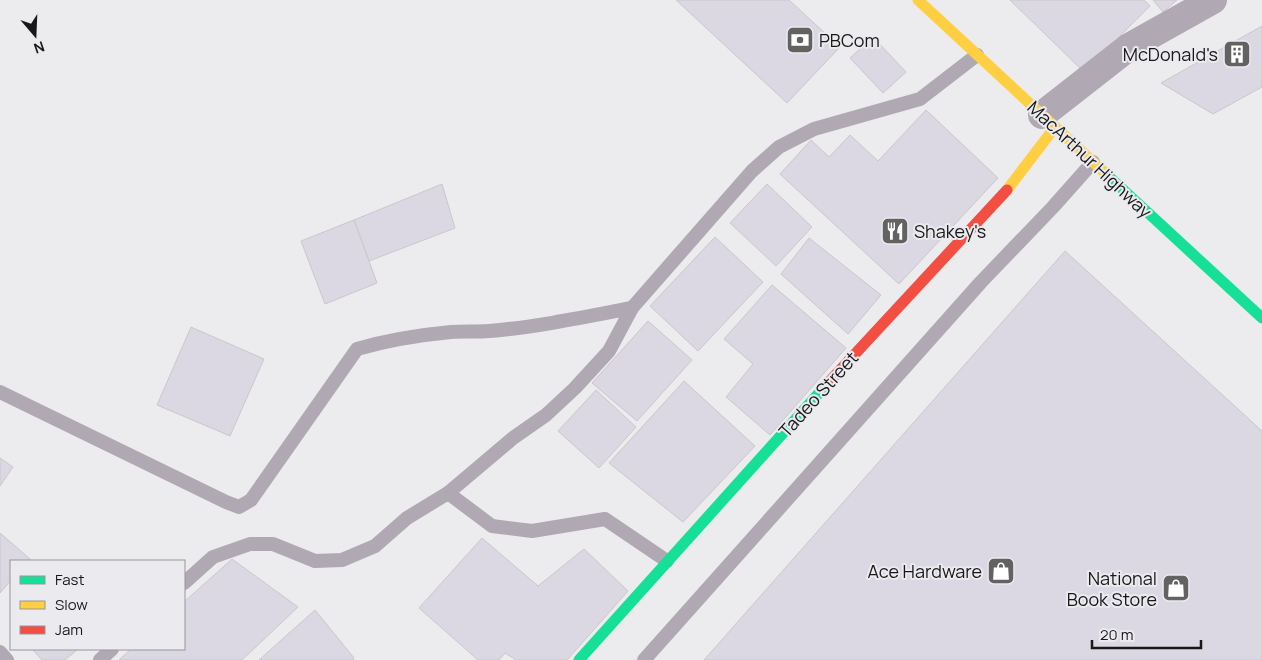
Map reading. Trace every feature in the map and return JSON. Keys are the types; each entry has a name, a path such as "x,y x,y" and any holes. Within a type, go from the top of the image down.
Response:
{"main road":[{"name":"MacArthur Highway","path":"918,0 1262,318"},
{"name":"Tadeo Street","path":"579,660 835,375 1006,192 1049,121"}],"street":[{"path":"1049,121 1129,47 1213,0"}],"lane":[{"path":"185,582 212,557 250,544 273,544 315,561 342,560 375,546 407,518 448,493 513,438 546,415 575,388 609,351 632,308 752,171 779,147 814,129 920,99 977,55"},
{"path":"644,660 981,282 1093,162"},
{"path":"0,392 239,507 251,500 357,349 406,338 538,325 632,308"},
{"path":"448,493 492,526 532,531 605,519 667,562"},
{"path":"100,660 111,650"},
{"path":"0,652 6,660"}],"building":[{"path":"676,0 789,0 840,47 787,103"},
{"path":"1010,0 1144,0 1150,6 1084,72"},
{"path":"1153,0 1177,0 1163,12"},
{"name":"McDonald's","path":"1262,26 1262,87 1213,114 1161,83"},
{"path":"873,37 906,72 883,93 850,58"},
{"name":"Shakey's","path":"926,110 998,178 899,284 780,174 811,140 829,157 850,135 878,161"},
{"path":"442,184 455,228 369,261 354,220"},
{"path":"767,184 812,227 776,266 730,223"},
{"path":"354,220 377,283 325,304 301,241"},
{"path":"715,237 763,282 698,351 650,306"},
{"path":"809,238 881,295 848,334 781,274"},
{"path":"1065,251 1262,431 1262,660 704,660"},
{"path":"772,285 846,348 770,435 726,397 753,364 724,339"},
{"path":"648,321 692,360 637,421 592,383"},
{"path":"191,327 264,359 230,436 157,405"},
{"path":"684,381 755,446 683,522 609,463"},
{"path":"596,390 636,427 599,468 558,431"},
{"path":"0,458 13,467 0,486"},
{"path":"0,533 30,559 10,560 10,581 0,593"},
{"path":"482,538 538,586 584,549 628,591 567,660 516,660 505,653 499,660 478,660 419,608"},
{"path":"232,559 298,607 242,660 119,660 130,650 185,650 185,601"},
{"path":"315,610 354,658 353,660 259,660"},
{"path":"33,650 77,650 65,660 42,660"}],"traffic: fast":[{"path":"1105,173 1262,318"},
{"path":"579,660 829,382"}],"traffic: slow":[{"path":"918,0 1105,173"},
{"path":"1007,190 1055,127"}],"traffic: jam":[{"path":"829,382 1007,190"}],"place":[{"name":"PBCom","path":"800,40"},
{"name":"McDonald's","path":"1237,54"},
{"name":"Shakey's","path":"895,231"},
{"name":"Ace Hardware","path":"1001,571"},
{"name":"National Book Store","path":"1176,588"}]}
